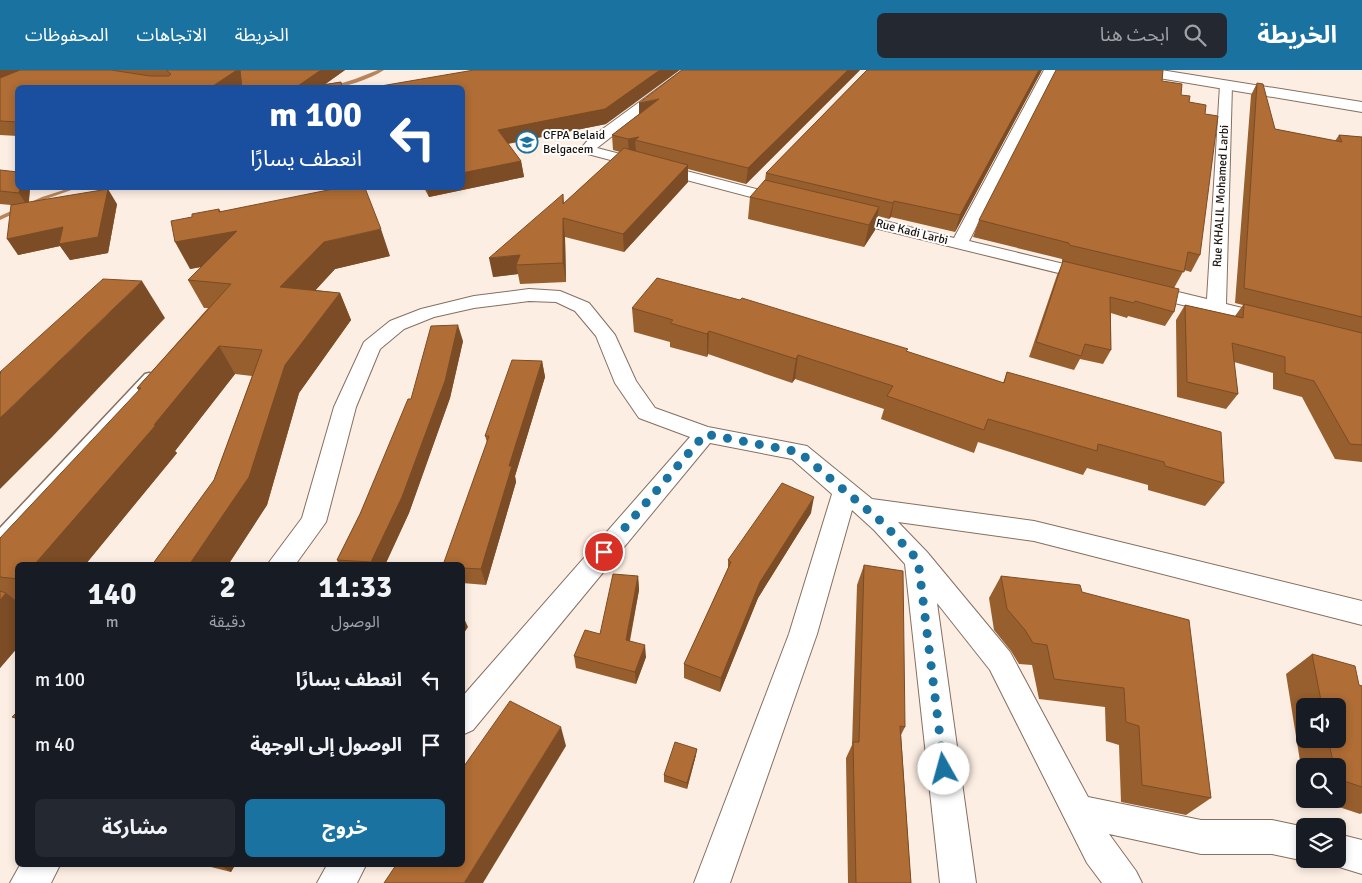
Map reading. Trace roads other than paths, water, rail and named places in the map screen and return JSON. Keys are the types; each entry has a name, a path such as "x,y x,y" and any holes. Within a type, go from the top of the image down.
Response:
{"main road":[{"path":"1135,70 1362,107"},
{"path":"1188,70 1362,98"}],"street":[{"path":"690,70 594,142 589,147 589,150 797,204"},
{"path":"959,244 1050,70"},
{"name":"Rue KHALIL Mohamed Larbi","path":"1216,307 1226,85"},
{"path":"750,192 763,179"},
{"name":"Rue Kadi Larbi","path":"826,211 1111,281"},
{"path":"1130,286 1280,323"},
{"path":"282,562 313,522 345,407 370,346 398,325 428,313 474,302 529,295 560,297 582,307 605,335 626,383 647,413 705,434 799,452 883,523 918,560 1000,661 1099,851 1124,883"},
{"path":"465,716 705,434"},
{"path":"855,500 1034,532 1362,613"},
{"path":"712,883 803,634 855,500"},
{"path":"918,560 958,883"},
{"path":"1078,811 1201,837 1272,837 1296,842"},
{"path":"1346,853 1362,857"},
{"path":"28,883 41,867"},
{"path":"335,883 347,867"}],"lane":[{"path":"0,537 156,370"}],"waterway":[{"path":"339,85 382,70"},
{"path":"0,218 44,198 68,190"}],"place":[{"name":"CFPA Belaid Belgacem","path":"527,142"}]}
